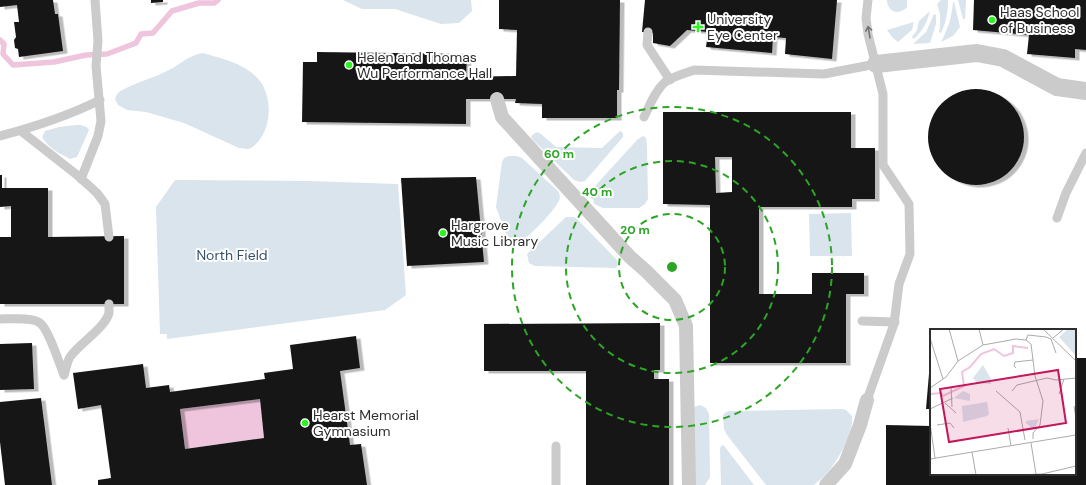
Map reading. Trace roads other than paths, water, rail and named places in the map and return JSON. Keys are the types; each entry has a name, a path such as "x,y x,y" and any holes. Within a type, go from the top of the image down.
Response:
{"street":[{"path":"876,64 978,53 1003,58 1057,87 1086,91"},
{"path":"497,99 502,117 630,257 675,300 686,326 689,485"},
{"path":"826,485 845,464 860,424 866,400"}],"lane":[{"path":"81,179 98,136 101,121 96,66 98,41 95,0"},
{"path":"866,400 894,322 899,284 910,254 909,204 883,165 883,94 866,18 868,0"},
{"path":"648,32 647,45 670,80"},
{"path":"644,117 653,97 666,81 694,70 824,74 876,64"},
{"path":"0,136 81,109 100,100"},
{"path":"21,130 96,193 105,204 109,237"},
{"path":"1057,218 1066,193 1086,154"},
{"path":"0,319 31,319 40,323 47,332 64,375 69,358 101,325 109,314 109,304"},
{"path":"862,320 894,322"},
{"path":"556,446 556,485"}],"waterway":[{"path":"0,40 4,44 3,54 13,65 54,62 86,55 107,54 136,43 141,34 153,33 172,11 199,3 214,3 218,0"}],"place":[{"name":"Haas School of Business","path":"992,20"},
{"name":"University Eye Center","path":"698,27"},
{"name":"Helen and Thomas Wu Performance Hall","path":"349,65"},
{"name":"Hargrove Music Library","path":"443,233"},
{"name":"Hearst Memorial Gymnasium","path":"305,423"}],"park label":[{"name":"North Field","path":"232,255"}]}
